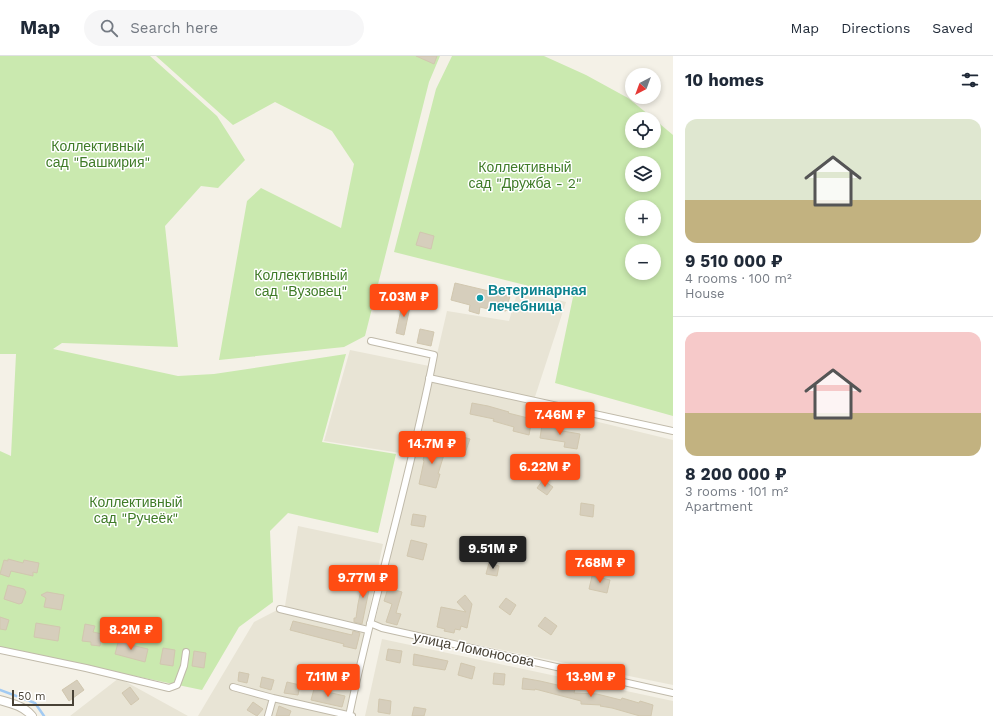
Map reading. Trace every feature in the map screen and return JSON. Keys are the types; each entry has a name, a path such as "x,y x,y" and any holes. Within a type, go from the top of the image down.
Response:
{"street":[{"path":"233,687 351,716 368,630 434,355 371,341"},
{"path":"429,378 673,431"},
{"path":"280,609 368,630"},
{"name":"улица Ломоносова","path":"370,623 382,628 673,692"},
{"path":"0,650 86,668 169,688 177,684 184,666 186,652"},
{"path":"268,716 273,698"},
{"path":"0,700 20,706 32,716"}],"shaded area":[{"path":"518,290 566,302 532,406 673,440 673,685 400,629 375,622 413,455 324,441 350,350 434,367 447,311 509,321"},
{"path":"298,526 383,544 347,716 198,716 254,622 285,606"},
{"path":"382,639 673,701 673,716 365,716"},
{"path":"119,678 188,716 70,716"}],"green space":[{"name":"Коллективный сад \"Ручеёк\"","path":"0,56 150,56 217,116 245,160 218,188 201,186 165,226 178,347 62,343 53,349 178,376 214,374 346,354 322,442 396,454 378,533 288,513 270,531 273,602 239,627 202,690 0,648 0,451 11,456 16,354 0,354"},
{"name":"Коллективный сад \"Вузовец\"","path":"156,56 440,56 429,82 365,336 344,347 219,360 247,201 261,188 341,228 354,164 332,131 275,102 233,125"},
{"name":"Коллективный сад \"Дружба - 2\"","path":"452,56 544,56 586,75 625,96 625,104 635,104 645,112 625,112 625,148 661,148 661,125 673,135 673,416 555,383 573,297 394,252 436,89"}],"building":[{"path":"416,56 437,56 434,64"},
{"path":"420,232 434,236 431,249 416,245"},
{"name":"Ветеринарная лечебница","path":"455,283 510,296 506,311 496,309 496,311 480,307 479,314 469,311 470,305 451,300"},
{"path":"403,300 411,302 404,335 396,333"},
{"path":"420,329 434,332 431,346 417,343"},
{"path":"472,403 488,406 532,419 529,435 513,431 514,427 493,421 494,419 470,414"},
{"path":"542,425 557,427 557,430 580,434 577,449 564,447 565,442 540,438"},
{"path":"456,435 470,439 465,453 452,449"},
{"path":"428,442 446,448 438,474 440,474 436,488 419,484"},
{"path":"543,480 553,487 547,495 537,488"},
{"path":"581,503 594,505 593,517 580,515"},
{"path":"413,514 426,516 424,527 411,525"},
{"path":"411,540 427,544 423,560 407,556"},
{"path":"8,559 23,563 24,560 39,563 37,573 33,572 33,576 11,571 9,577 0,574 4,560 8,561"},
{"path":"489,563 499,566 497,576 486,574"},
{"path":"366,566 370,581 367,589 369,590 362,624 354,622 354,618 356,618"},
{"path":"592,576 610,580 607,593 589,589"},
{"path":"8,585 24,589 26,592 22,603 19,604 4,599"},
{"path":"388,588 402,592 396,613 401,614 397,625 386,622 392,604 384,601"},
{"path":"47,592 64,595 61,610 44,607 46,598 41,595"},
{"path":"465,595 472,604 467,628 461,626 460,630 455,629 454,633 444,631 445,629 437,627 441,607 466,612 457,602"},
{"path":"506,598 516,605 510,615 499,607"},
{"path":"0,617 9,620 6,630 0,629"},
{"path":"545,617 557,626 551,635 538,626"},
{"path":"293,621 352,635 353,631 360,633 356,649 343,646 344,644 290,630"},
{"path":"36,623 60,627 58,641 34,637"},
{"path":"85,624 95,626 93,632 102,634 100,646 91,645 91,642 82,641"},
{"path":"119,639 131,642 131,645 148,649 145,662 115,654"},
{"path":"163,648 175,650 173,666 160,664"},
{"path":"388,649 402,651 400,663 386,660"},
{"path":"194,651 206,653 204,668 192,666"},
{"path":"414,654 448,661 445,670 413,665"},
{"path":"461,663 475,667 472,679 458,675"},
{"path":"239,672 249,674 247,683 238,681"},
{"path":"494,673 505,674 504,685 493,684"},
{"path":"262,677 274,680 271,690 260,687"},
{"path":"523,678 575,689 574,693 597,694 621,700 622,698 639,703 640,701 653,705 651,716 640,716 600,706 601,705 581,704 581,701 535,689 522,689"},
{"path":"77,680 84,690 69,701 62,690"},
{"path":"287,682 300,685 298,695 284,693"},
{"path":"130,687 139,699 131,705 122,693"},
{"path":"314,689 345,696 342,707 311,700"},
{"path":"379,699 391,701 390,714 378,712"},
{"path":"253,702 263,709 257,716 247,710"},
{"path":"279,706 291,711 289,716 276,716"},
{"path":"414,707 426,709 424,716 412,716"}],"waterway":[{"path":"0,690 35,703 44,716"}],"place":[{"name":"Ветеринарная лечебница","path":"480,298"}],"park label":[{"name":"Коллективный сад \"Башкирия\"","path":"98,154"}]}
